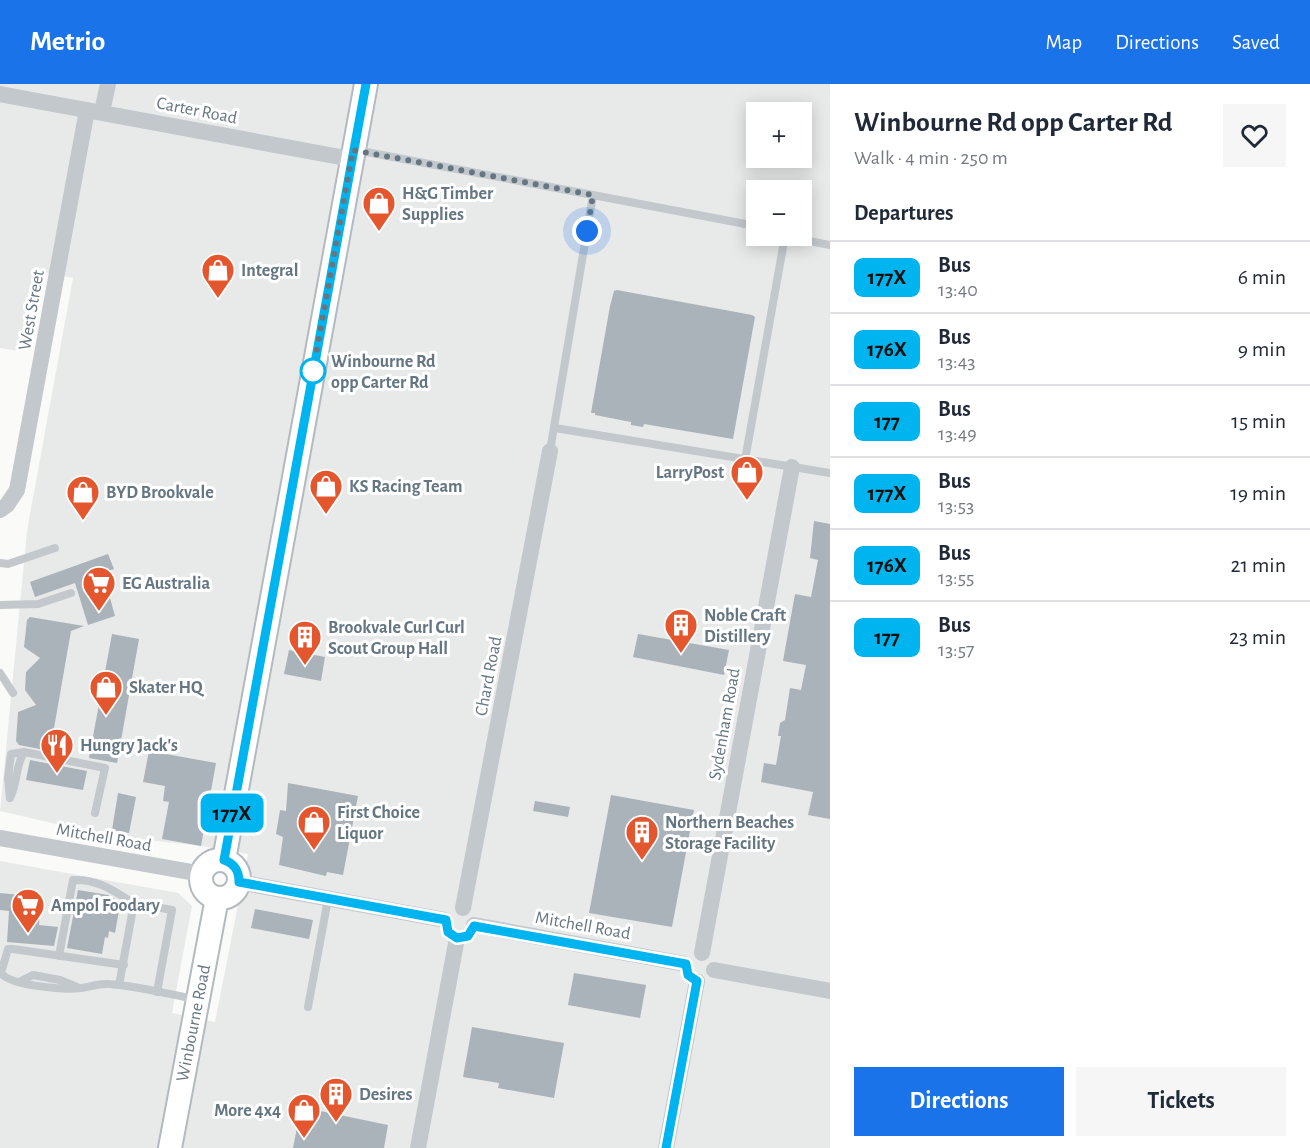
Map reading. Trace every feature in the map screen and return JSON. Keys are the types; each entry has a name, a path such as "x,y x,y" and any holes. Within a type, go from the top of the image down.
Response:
{"main road":[{"path":"224,860 366,84"},
{"path":"224,860 234,866 239,882 233,893 223,898 216,898 206,892 201,880 202,874 210,863 224,860"},
{"name":"Winbourne Road","path":"170,1148 216,898"}],"street":[{"name":"West Street","path":"0,510 8,505 17,490 95,111 108,84"},
{"name":"Carter Road","path":"0,94 352,155"},
{"name":"Chard Road","path":"463,908 550,451"},
{"name":"Sydenham Road","path":"702,953 792,467"},
{"name":"Mitchell Road","path":"0,838 202,874"},
{"path":"239,882 446,920"},
{"path":"463,908 472,914 474,926 468,936 457,938 448,932 446,920 452,910 463,908"},
{"name":"Mitchell Road","path":"474,926 686,964"},
{"path":"418,1148 457,938"},
{"path":"702,953 711,958 714,970 708,979 697,981 688,975 686,964 693,954 702,953"},
{"path":"714,970 830,991"},
{"path":"666,1148 697,981"}],"lane":[{"path":"352,155 593,195 746,224"},
{"path":"550,451 593,195"},
{"path":"812,241 830,245"},
{"path":"745,460 782,246"},
{"path":"555,428 830,472"},
{"path":"0,563 8,564 55,548"},
{"path":"0,605 38,604 71,593"},
{"path":"0,673 13,693"},
{"path":"10,798 8,778 10,754 24,753 105,768 95,813"},
{"path":"59,956 73,880 81,879 108,886 134,903 172,910 157,992"},
{"path":"308,1007 328,899"},
{"path":"120,985 134,903"},
{"path":"124,965 8,949 1,973 19,982 58,988 80,988 105,983 198,999"}],"shaded area":[{"path":"0,84 830,84 830,1148 0,1148 0,861 178,893 192,906 172,1013 215,1022 248,854 104,835 0,811 27,531 73,278 34,271 19,351 0,348"}],"building":[{"path":"614,291 755,317 733,439 644,424 643,427 631,425 631,422 591,413 610,306"},
{"path":"814,521 830,524 830,819 808,815 813,792 761,782 764,763 776,765 781,736 778,736 780,723 785,720 790,688 801,690 806,665 783,661 795,594 811,597 818,560 810,558"},
{"path":"108,554 114,569 94,576 103,601 110,598 115,616 88,625 75,583 35,597 30,582"},
{"path":"30,617 84,626 71,631 50,751 19,745 16,741 18,712 36,705 25,690 26,672 40,658 24,647 27,620"},
{"path":"112,634 139,639 117,763 89,758"},
{"name":"Noble Craft Distillery","path":"638,634 729,650 724,675 633,657"},
{"name":"Brookvale Curl Curl Scout Group Hall","path":"289,650 325,657 321,681 284,674"},
{"path":"149,751 216,763 201,846 162,839 169,802 163,801 165,786 143,782"},
{"name":"Hungry Jack's","path":"30,760 87,771 83,790 26,780"},
{"name":"First Choice Liquor","path":"288,783 358,796 343,875 327,872 326,876 279,865 283,837 276,834 280,810 286,811"},
{"path":"118,793 136,797 129,833 112,830"},
{"name":"Northern Beaches Storage Facility","path":"611,795 694,810 672,927 589,913"},
{"path":"535,801 570,807 568,817 533,811"},
{"path":"78,890 108,895 117,900 116,904 120,905 115,933 109,931 108,938 105,937 102,954 67,948"},
{"path":"0,893 41,897 39,925 58,927 54,946 7,942 9,911 0,910"},
{"path":"255,909 313,920 309,939 251,928"},
{"path":"574,973 646,985 640,1018 568,1005"},
{"path":"472,1027 564,1043 554,1098 498,1088 499,1083 463,1077"},
{"name":"Desires","path":"301,1107 388,1125 384,1148 293,1148"}],"bus line":[{"name":"177X","path":"366,84 224,860 234,866 239,882 446,920 448,932 457,938 468,936 474,926 686,964 686,972 690,978 697,981 666,1148"}],"place":[{"name":"H&G Timber Supplies","path":"379,232"},
{"name":"Integral","path":"218,299"},
{"name":"Winbourne Rd opp Carter Rd","path":"313,371"},
{"name":"LarryPost","path":"747,501"},
{"name":"KS Racing Team","path":"326,515"},
{"name":"BYD Brookvale","path":"83,521"},
{"name":"EG Australia","path":"99,612"},
{"name":"Noble Craft Distillery","path":"681,654"},
{"name":"Brookvale Curl Curl Scout Group Hall","path":"305,666"},
{"name":"Skater HQ","path":"106,716"},
{"name":"Hungry Jack's","path":"57,774"},
{"name":"First Choice Liquor","path":"314,851"},
{"name":"Northern Beaches Storage Facility","path":"642,861"},
{"name":"Ampol Foodary","path":"28,934"},
{"name":"Desires","path":"336,1123"},
{"name":"More 4x4","path":"304,1139"}],"route":[{"path":"313,371 353,150 593,195 587,231"}]}
